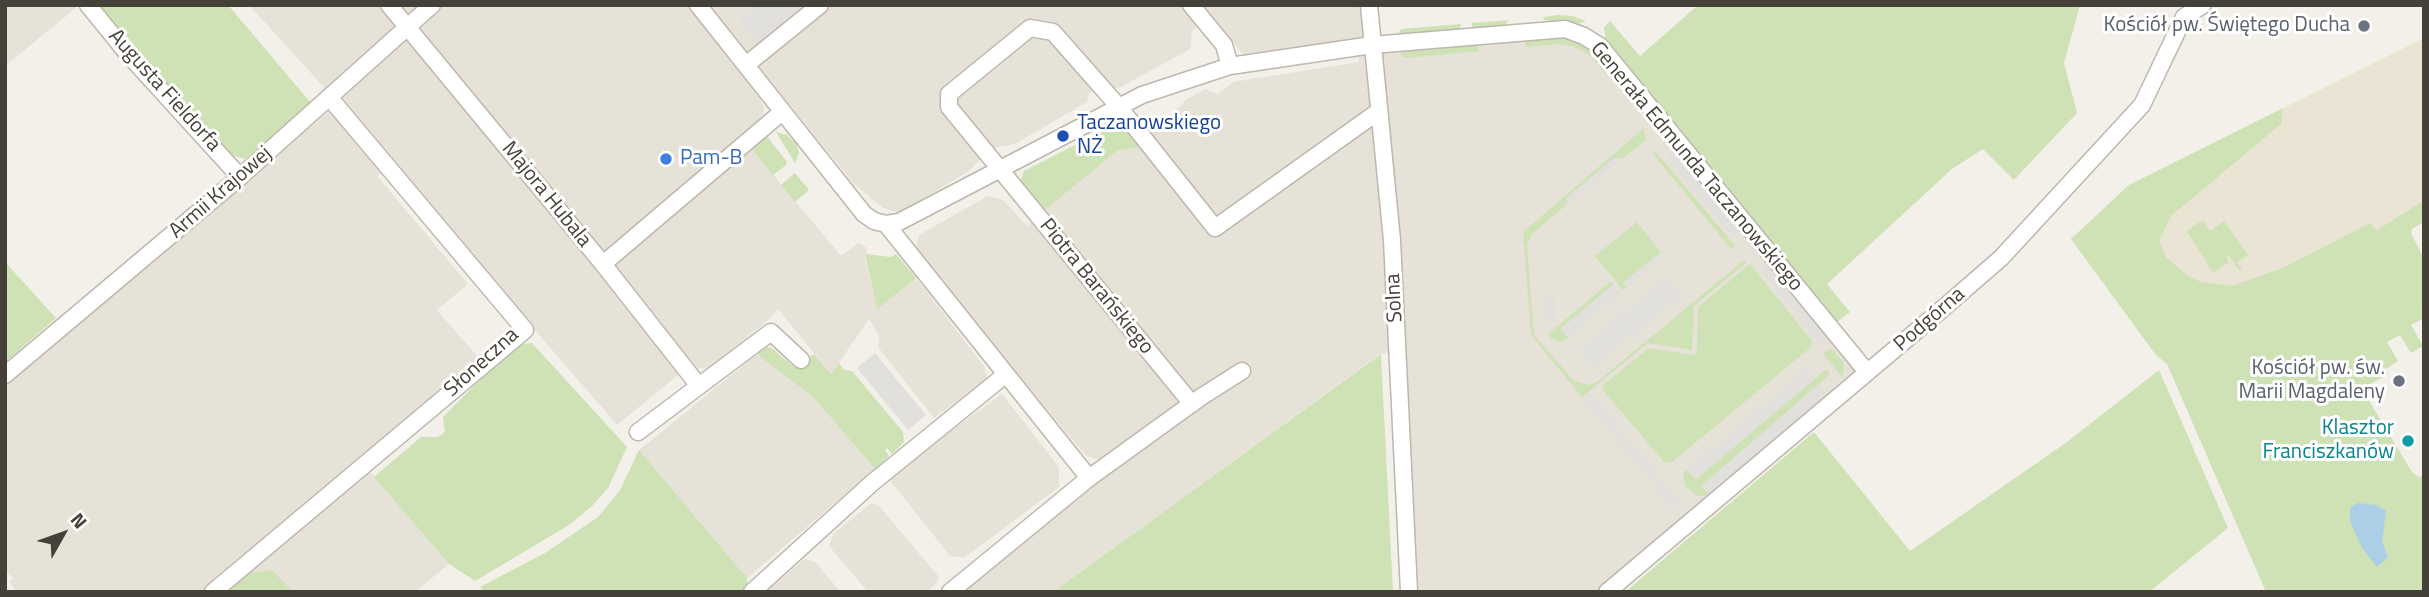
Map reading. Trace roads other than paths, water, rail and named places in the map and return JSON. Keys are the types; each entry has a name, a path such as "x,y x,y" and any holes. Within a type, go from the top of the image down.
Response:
{"street":[{"name":"Augusta Fieldorfa","path":"88,5 127,53 240,177"},
{"name":"Majora Hubala","path":"389,5 603,264 699,386"},
{"name":"Armii Krajowej","path":"5,376 240,177 432,5"},
{"path":"698,5 864,214 874,221 886,224 1089,478"},
{"path":"746,65 820,5"},
{"path":"1191,5 1224,46 1230,66"},
{"name":"Solna","path":"1369,5 1392,240 1409,592"},
{"name":"Podgórna","path":"1607,592 2001,258 2143,105 2184,17 2203,5"},
{"name":"Piotra Barańskiego","path":"1119,107 1053,32 1030,28 949,94 949,107 1192,404"},
{"name":"Generała Edmunda Taczanowskiego","path":"886,224 899,222 1142,95 1230,66 1372,46 1566,29 1592,41 1609,57 1867,372"},
{"name":"Słoneczna","path":"213,592 525,330 329,97"},
{"path":"1119,107 1215,228 1379,111"},
{"path":"603,264 782,112"},
{"path":"638,432 771,332 800,360"},
{"path":"950,592 1089,478 1242,371"},
{"path":"752,592 872,482 1005,375"}],"water":[{"path":"2358,503 2376,505 2386,511 2382,542 2388,557 2377,567 2362,548 2350,521 2350,508"}],"place":[{"name":"Kościół pw. Świętego Ducha","path":"2364,26"},
{"name":"Taczanowskiego NŻ","path":"1063,136"},
{"name":"Pam-B","path":"666,159"},
{"name":"Kościół pw. św. Marii Magdaleny","path":"2399,381"},
{"name":"Klasztor Franciszkanów","path":"2408,441"}]}
